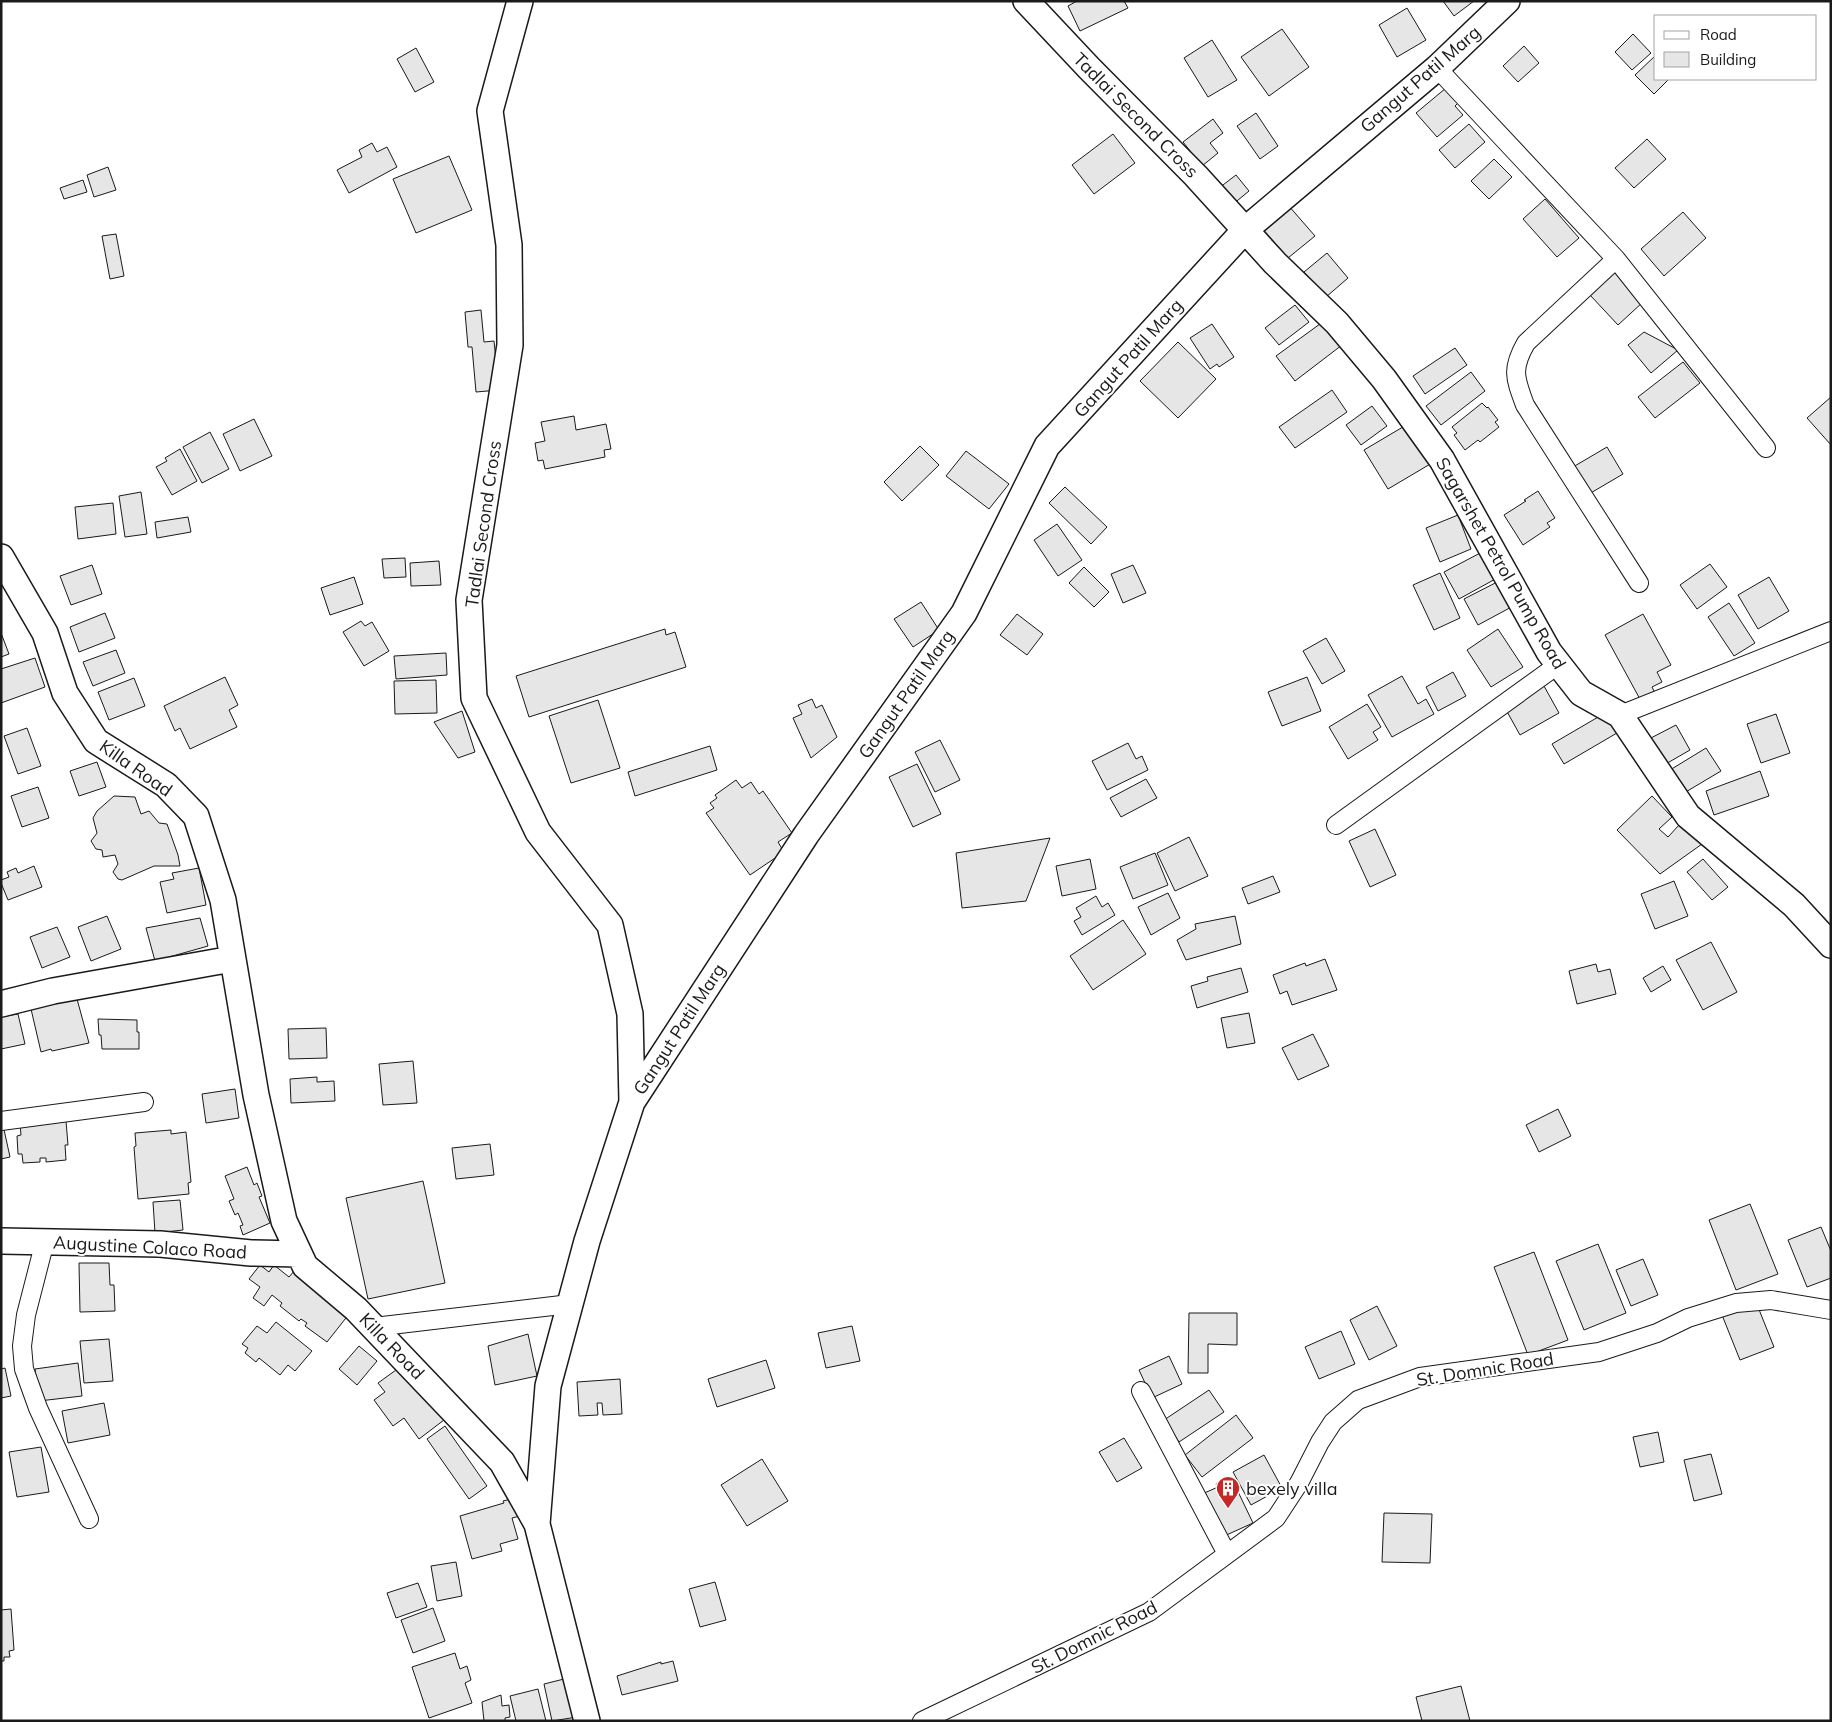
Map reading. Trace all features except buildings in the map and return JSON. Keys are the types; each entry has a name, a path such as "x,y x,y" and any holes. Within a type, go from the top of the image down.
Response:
{"street":[{"name":"Tadlai Second Cross","path":"520,1 490,112 509,245 510,345 469,600 474,698 538,832 610,925 630,1014 632,1102"},
{"name":"Tadlai Second Cross","path":"1026,1 1196,176 1245,230"},
{"name":"Gangut Patil Marg","path":"537,1524 548,1386 588,1241 632,1102 806,835 964,613 1047,446 1245,230 1437,68 1507,1"},
{"path":"1437,68 1616,259 1766,448"},
{"name":"Sagarshet Petrol Pump Road","path":"1245,230 1337,323 1384,379 1442,460 1550,652 1581,693 1620,715 1688,816 1794,905 1831,945"},
{"path":"1616,259 1526,343 1517,359 1516,382 1525,406 1639,583"},
{"name":"Killa Road","path":"1,557 44,633 65,693 96,741 128,763 166,785 196,816 222,900 258,1105 284,1221 305,1266 356,1309 502,1462 537,1524 588,1721"},
{"path":"1620,715 1831,631"},
{"path":"1336,825 1559,664"},
{"path":"1,1004 53,990 232,959"},
{"path":"1,1121 144,1102"},
{"name":"Augustine Colaco Road","path":"1,1240 160,1244 251,1253 299,1254"},
{"path":"44,1240 26,1315 22,1346 24,1369 38,1408 89,1519"},
{"name":"St. Domnic Road","path":"922,1721 1149,1612 1276,1518 1300,1483 1320,1442 1334,1422 1358,1400 1420,1377 1599,1352 1657,1333 1688,1318 1736,1303 1771,1300 1831,1310"},
{"path":"374,1327 570,1304"},
{"path":"1141,1391 1227,1554"}],"place":[{"name":"bexely villa","path":"1228,1509"}]}
